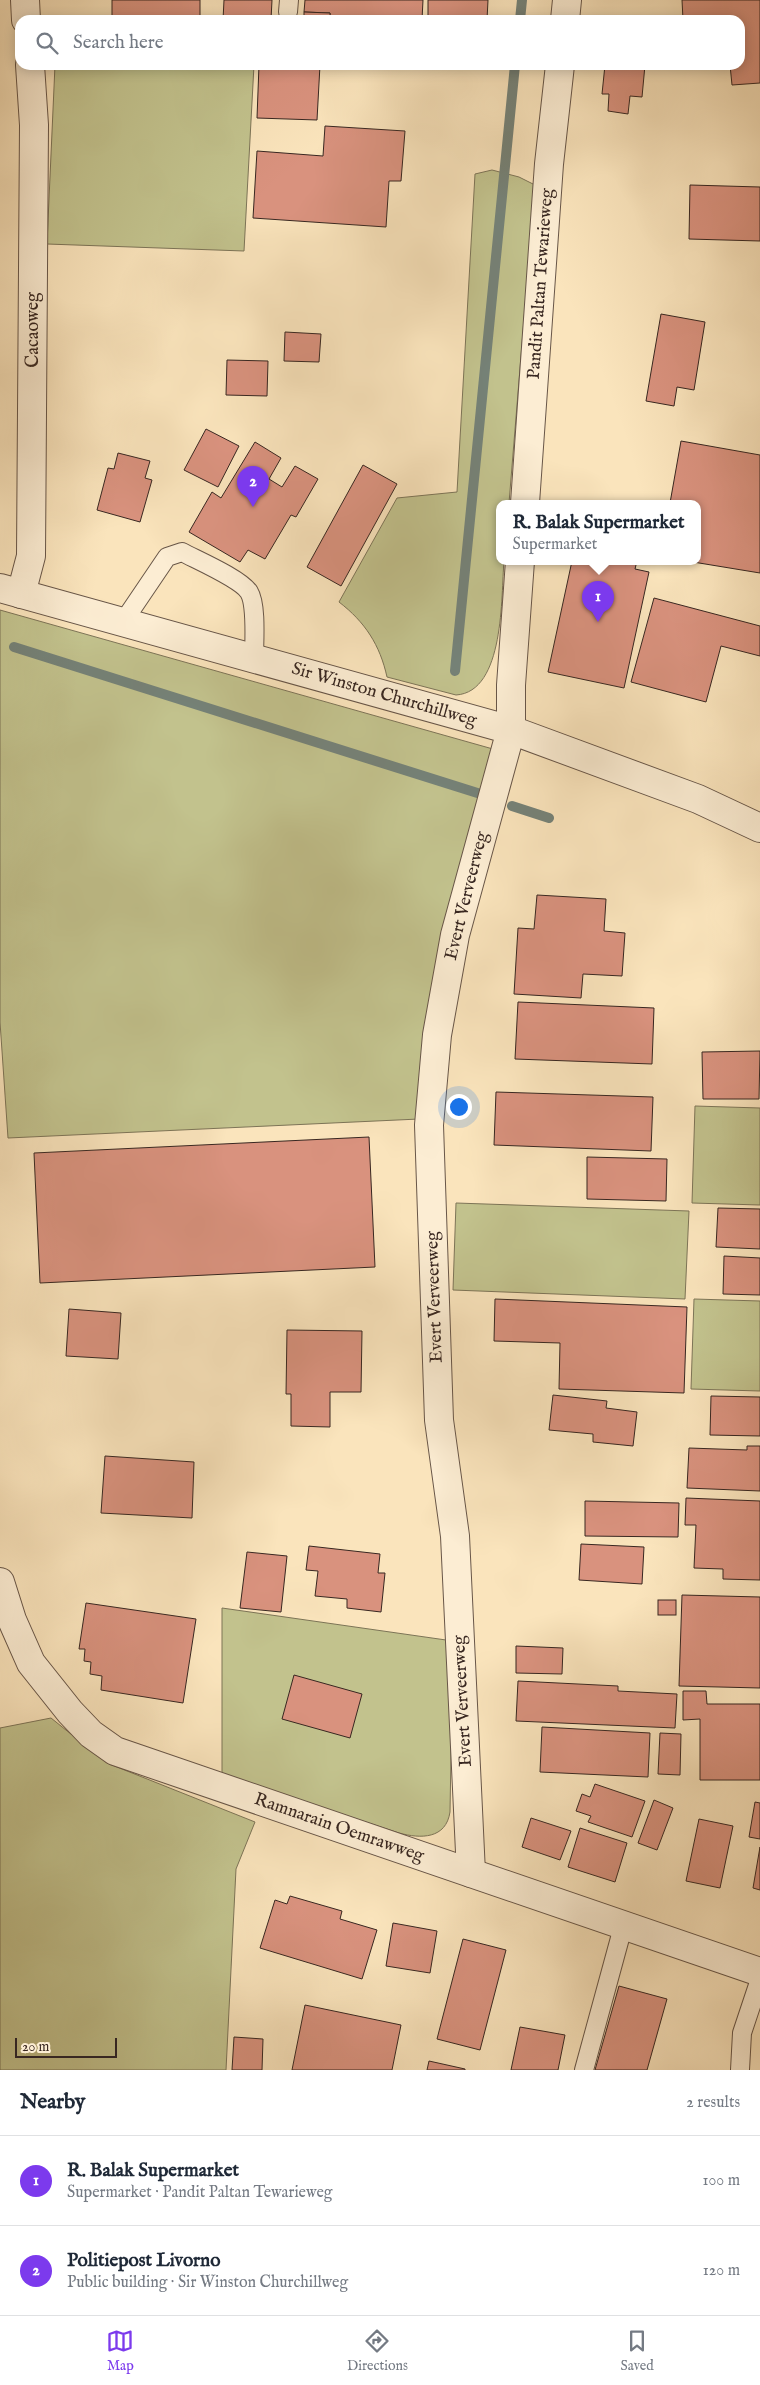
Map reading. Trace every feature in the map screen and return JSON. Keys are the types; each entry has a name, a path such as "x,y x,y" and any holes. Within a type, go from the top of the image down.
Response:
{"street":[{"path":"25,0 26,15"},
{"path":"566,15 567,0"},
{"name":"Cacaoweg","path":"11,591 31,556 34,125 30,70"},
{"name":"Pandit Paltan Tewarieweg","path":"525,500 549,164 559,70"},
{"path":"511,730 520,565"},
{"name":"Sir Winston Churchillweg","path":"11,591 511,730 698,800 760,828"},
{"name":"Evert Verveerweg","path":"471,1873 455,1536 439,1420 429,1126 437,1035 455,935 511,730"},
{"name":"Ramnarain Oemrawweg","path":"0,1582 12,1620 31,1663 70,1712 91,1734 115,1751 623,1927 760,1972"}],"lane":[{"path":"123,622 167,557 182,552 215,569 249,592 252,608 254,658"},
{"path":"584,2070 623,1927"},
{"path":"740,2070 742,2033 760,1979"}],"green space":[{"path":"55,70 254,70 244,251 47,244"},
{"path":"492,170 519,177 535,185 509,500 496,500 496,565 504,565 497,640 492,660 484,678 472,690 456,695 387,677 376,644 364,626 339,602 397,498 457,492 475,174"},
{"path":"0,610 500,751 419,1119 8,1138 0,1022"},
{"path":"695,1106 760,1108 760,1205 692,1203"},
{"path":"456,1203 689,1211 685,1299 453,1290"},
{"path":"694,1299 760,1301 760,1391 691,1389"},
{"path":"222,1608 453,1641 450,1812 448,1821 443,1828 431,1835 407,1835 222,1775"},
{"path":"51,1718 107,1763 255,1822 236,1869 226,2070 0,2070 0,1728"}],"building":[{"path":"112,0 200,0 200,15 112,15"},
{"path":"224,0 272,0 271,15 223,15"},
{"path":"305,0 423,0 422,15 330,15 330,13 304,12"},
{"path":"428,0 488,0 487,15 428,15"},
{"path":"682,0 760,0 760,83 732,85 730,70 745,70 745,15 683,15"},
{"path":"304,12 330,13 330,15 304,15"},
{"path":"259,70 320,70 317,120 257,118"},
{"path":"604,70 645,70 642,97 630,96 628,114 608,111 609,94 602,94"},
{"path":"325,126 405,131 401,181 389,181 386,227 253,218 257,151 323,156"},
{"path":"690,185 760,187 760,241 689,239"},
{"path":"661,314 705,322 694,390 677,387 674,406 646,401"},
{"path":"285,332 321,334 319,362 284,361"},
{"path":"227,360 268,361 267,396 226,395"},
{"path":"206,429 239,446 218,487 184,470"},
{"path":"681,441 760,455 760,573 701,563 701,500 671,500"},
{"path":"255,442 281,458 269,479 282,487 295,466 318,479 296,517 291,515 265,559 248,550 240,562 189,532 212,492 221,498"},
{"path":"118,453 150,461 145,478 152,480 140,522 97,510 108,468 114,469"},
{"path":"363,465 397,484 341,586 307,567"},
{"path":"571,565 636,565 635,569 649,572 624,688 548,672"},
{"path":"654,598 760,626 760,656 721,646 706,702 631,682"},
{"path":"537,895 606,899 604,931 625,933 622,976 583,974 581,998 514,994 518,928 534,929"},
{"path":"518,1002 654,1008 652,1064 515,1059"},
{"path":"760,1051 759,1099 703,1099 702,1052"},
{"path":"496,1092 653,1097 651,1151 494,1145"},
{"path":"369,1137 375,1267 40,1283 34,1153"},
{"path":"587,1157 667,1159 666,1201 587,1199"},
{"path":"718,1208 760,1209 760,1249 716,1247"},
{"path":"724,1256 760,1258 760,1295 723,1294"},
{"path":"495,1299 687,1307 684,1393 559,1389 560,1343 494,1341"},
{"path":"69,1309 121,1313 118,1359 66,1356"},
{"path":"287,1330 362,1331 361,1392 330,1392 330,1427 291,1426 291,1394 286,1394"},
{"path":"553,1395 607,1401 606,1408 637,1412 633,1446 593,1442 593,1434 549,1430"},
{"path":"711,1396 760,1397 760,1436 710,1435"},
{"path":"747,1446 760,1446 760,1491 687,1488 689,1448 747,1450"},
{"path":"105,1456 194,1462 192,1518 101,1513"},
{"path":"686,1498 760,1501 760,1580 723,1579 723,1569 694,1568 696,1525 685,1525"},
{"path":"585,1501 679,1503 678,1537 585,1536"},
{"path":"581,1544 644,1547 642,1584 579,1580"},
{"path":"309,1546 380,1554 378,1573 385,1573 381,1612 347,1608 347,1599 315,1596 318,1571 306,1570"},
{"path":"247,1552 287,1556 281,1612 240,1608"},
{"path":"682,1595 760,1597 760,1688 679,1686"},
{"path":"658,1600 676,1600 676,1615 658,1615"},
{"path":"86,1603 196,1619 183,1703 101,1690 102,1676 90,1674 91,1662 84,1661 85,1649 79,1649"},
{"path":"516,1646 563,1648 562,1674 516,1673"},
{"path":"294,1675 362,1694 350,1738 282,1719"},
{"path":"518,1681 618,1686 618,1691 677,1694 675,1728 516,1721"},
{"path":"683,1691 706,1691 707,1704 760,1704 760,1780 700,1780 700,1719 683,1720"},
{"path":"542,1727 650,1733 648,1777 540,1772"},
{"path":"660,1733 681,1734 680,1775 658,1774"},
{"path":"595,1784 645,1801 632,1837 588,1822 591,1816 576,1811 582,1794 590,1797"},
{"path":"654,1800 673,1808 657,1850 638,1843"},
{"path":"755,1802 760,1803 760,1839 749,1837"},
{"path":"531,1818 571,1831 560,1860 522,1847"},
{"path":"699,1819 733,1826 720,1888 686,1881"},
{"path":"580,1828 627,1843 615,1882 568,1867"},
{"path":"760,1847 760,1890 753,1888"},
{"path":"290,1896 342,1911 340,1919 377,1930 362,1979 260,1948 275,1900 287,1904"},
{"path":"393,1923 437,1931 430,1973 386,1966"},
{"path":"463,1939 506,1950 480,2050 437,2039"},
{"path":"619,1986 667,1999 647,2070 595,2070"},
{"path":"305,2005 401,2025 392,2070 292,2070"},
{"path":"520,2027 565,2035 558,2070 511,2070"},
{"path":"234,2037 263,2039 262,2070 232,2070"},
{"path":"429,2061 465,2069 465,2070 427,2070"}],"waterway":[{"path":"520,15 522,0"},
{"path":"455,671 515,70"},
{"path":"14,647 487,796"},
{"path":"512,806 549,818"}],"place":[{"name":"Politiepost Livorno","path":"253,507"},
{"name":"R. Balak Supermarket","path":"598,622"}]}
